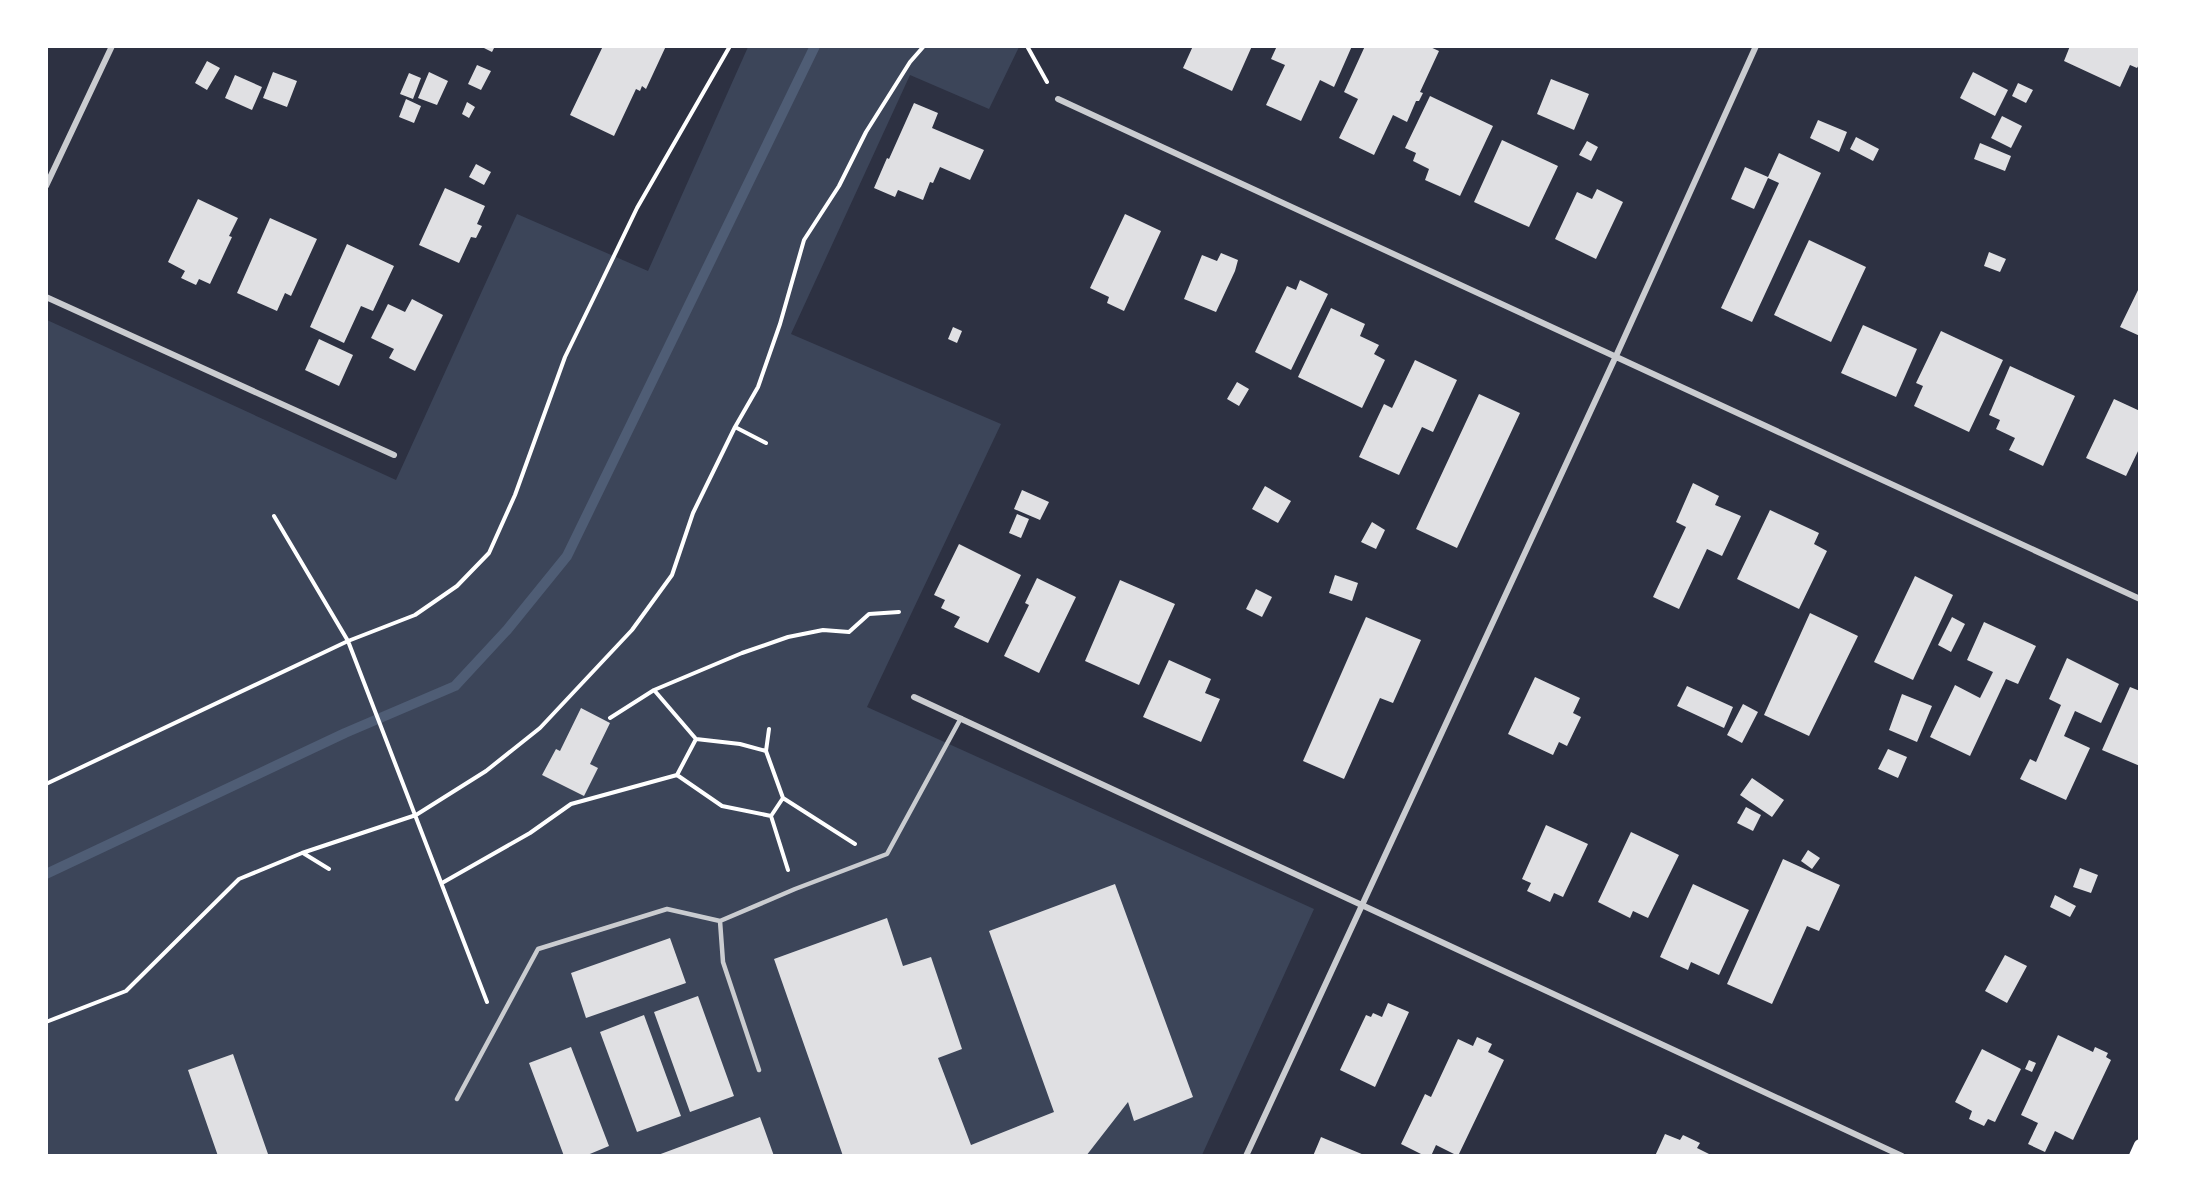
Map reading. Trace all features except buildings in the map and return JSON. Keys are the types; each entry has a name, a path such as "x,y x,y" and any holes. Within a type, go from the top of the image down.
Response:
{"main road":[{"path":"2135,1155 2139,1145"}],"street":[{"path":"46,186 112,46"},
{"path":"1246,1155 1616,356 1756,46"},
{"path":"1058,99 2139,599"},
{"path":"46,297 394,455"},
{"path":"914,697 1902,1155"}],"lane":[{"path":"457,1099 538,949 667,909 720,921 887,854 961,718"},
{"path":"720,921 723,962 759,1070"}],"path":[{"path":"46,784 348,641 415,615 457,586 489,553 515,495 566,357 600,285 637,208 730,46"},
{"path":"46,1022 126,991 239,879 302,853 416,815 486,771 540,728 633,630 672,575 693,513 735,427 758,387 780,324 804,240 839,186 866,132 910,62 924,46"},
{"path":"1027,46 1058,99"},
{"path":"735,427 766,443"},
{"path":"274,516 348,641 496,1025"},
{"path":"610,718 654,690 742,653 788,637 823,630 849,632 869,614 899,612"},
{"path":"654,690 696,739 740,744 766,751"},
{"path":"769,729 766,751 783,798 877,858"},
{"path":"442,883 530,833 571,804 677,775 696,739"},
{"path":"677,775 722,806 771,816"},
{"path":"771,816 783,798"},
{"path":"771,816 795,889"},
{"path":"302,853 329,869"}],"shaded area":[{"path":"748,47 1019,47 989,109 910,75 791,334 1001,424 867,707 1314,909 1202,1155 47,1156 47,320 396,480 517,214 648,271"}],"waterway":[{"path":"46,874 345,733 455,686 507,630 567,556 815,46"}]}
